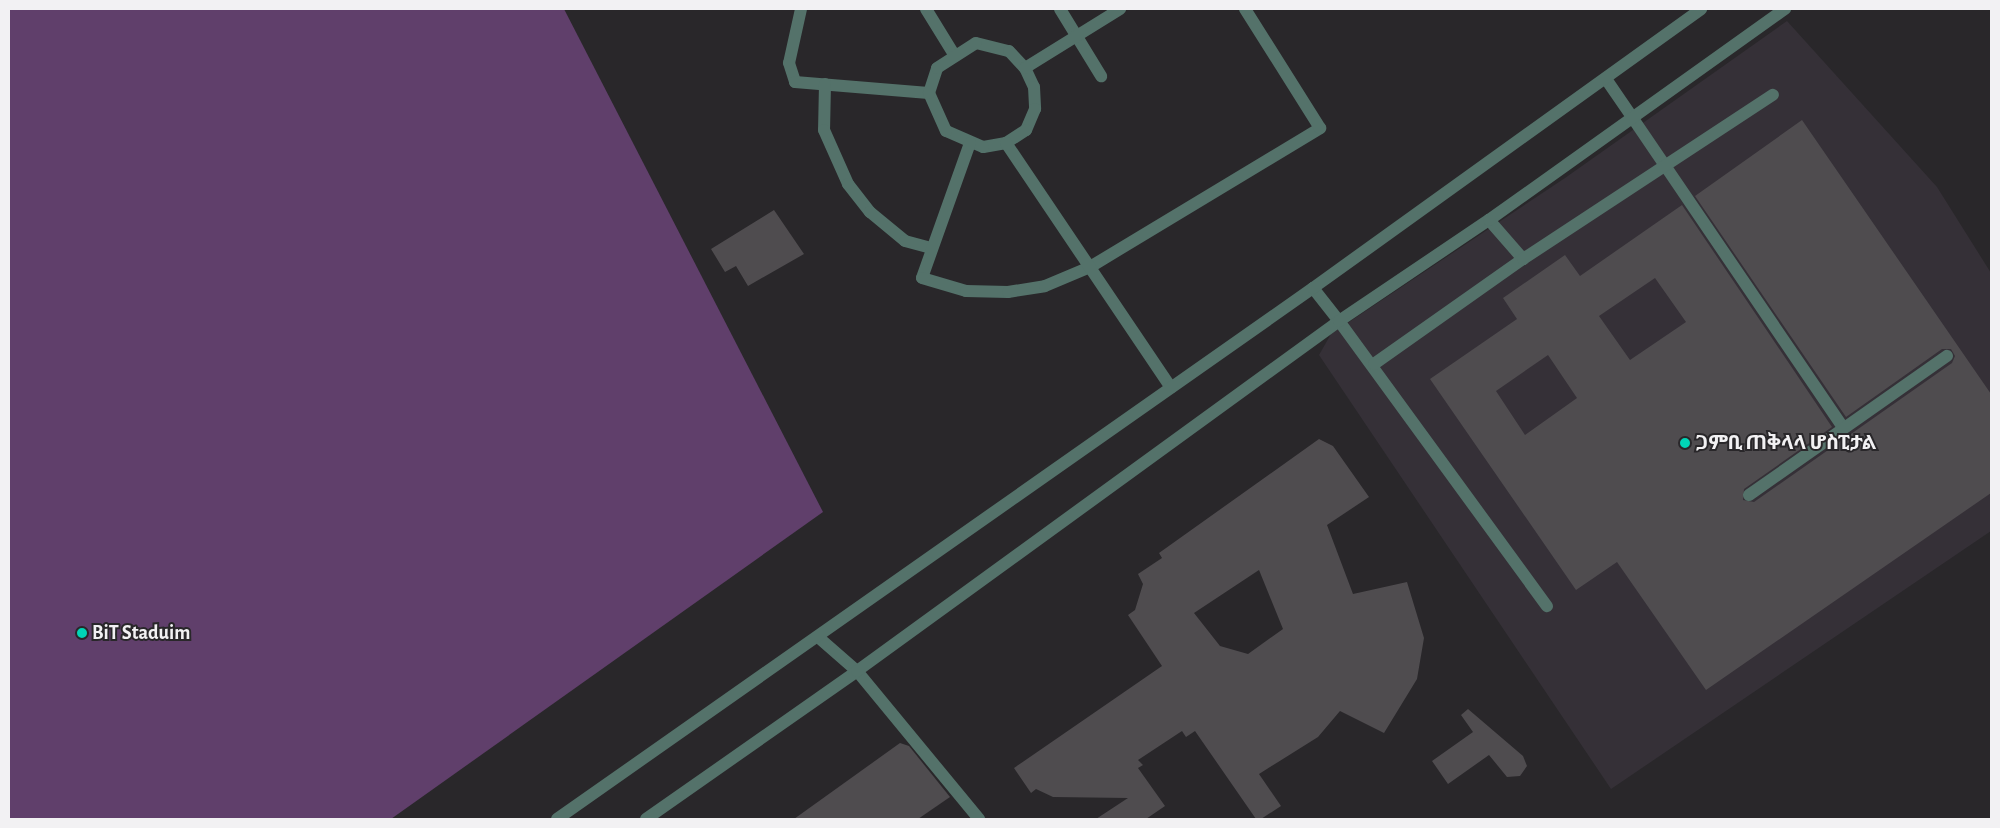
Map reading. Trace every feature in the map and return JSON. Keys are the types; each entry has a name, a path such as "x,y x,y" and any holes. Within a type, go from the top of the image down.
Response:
{"street":[{"path":"801,9 789,63 795,82 929,94"},
{"path":"926,9 955,56"},
{"path":"1060,9 1102,76"},
{"path":"1025,68 1120,9"},
{"path":"970,143 922,278 966,291 1008,292 1045,286 1090,267 1320,128 1245,9"},
{"path":"557,819 1313,288 1701,9"},
{"path":"646,819 857,671 1339,321 1488,220 1785,9"},
{"path":"976,43 1009,50 1025,68 1034,87 1035,109 1026,130 1006,143 983,147 946,131 929,94 937,68 955,56 976,43"},
{"path":"1606,78 1843,428"},
{"path":"825,84 824,130 848,184 870,212 905,241 932,248"},
{"path":"1374,364 1523,259 1773,95"},
{"path":"1006,143 1170,388"},
{"path":"1488,220 1523,259"},
{"path":"1313,288 1374,364 1547,606"},
{"path":"1750,495 1947,356"},
{"path":"818,637 857,671 979,819"}],"shaded area":[{"path":"9,9 564,9 823,512 391,819 9,819"},
{"name":"ጋምቢ ጠቅላላ ሆስፒታል","path":"1787,21 1937,187 1991,273 1991,531 1611,789 1319,355 1331,334 1565,178"}],"building":[{"path":"1802,120 1991,394 1991,493 1706,690 1617,562 1576,590 1430,379 1517,319 1503,298 1565,255 1580,276 1682,205 1832,427 1744,489 1743,500 1754,502 1952,363 1955,356 1951,349 1942,349 1846,417 1695,196","holes":["1655,278 1686,322 1630,360 1599,316","1548,355 1577,398 1525,435 1496,391"]},
{"path":"774,210 804,254 748,286 736,266 725,272 711,249"},
{"path":"1319,439 1333,446 1369,497 1327,525 1353,594 1407,582 1424,638 1417,679 1384,733 1340,711 1318,737 1259,774 1281,806 1261,819 1256,819 1195,731 1186,737 1182,731 1138,760 1143,765 1138,768 1165,806 1146,819 1096,819 1128,798 1053,797 1036,789 1031,793 1014,768 1162,666 1128,615 1135,610 1143,584 1138,574 1162,558 1159,553","holes":["1259,570 1283,629 1248,654 1220,646 1194,613"]},
{"path":"1468,709 1523,756 1527,766 1520,776 1507,777 1489,755 1448,784 1432,761 1473,732 1461,715"},
{"path":"900,743 909,746 950,797 918,819 794,819"}],"place":[{"name":"ጋምቢ ጠቅላላ ሆስፒታል","path":"1685,443"},
{"name":"BiT Staduim","path":"82,633"}]}
